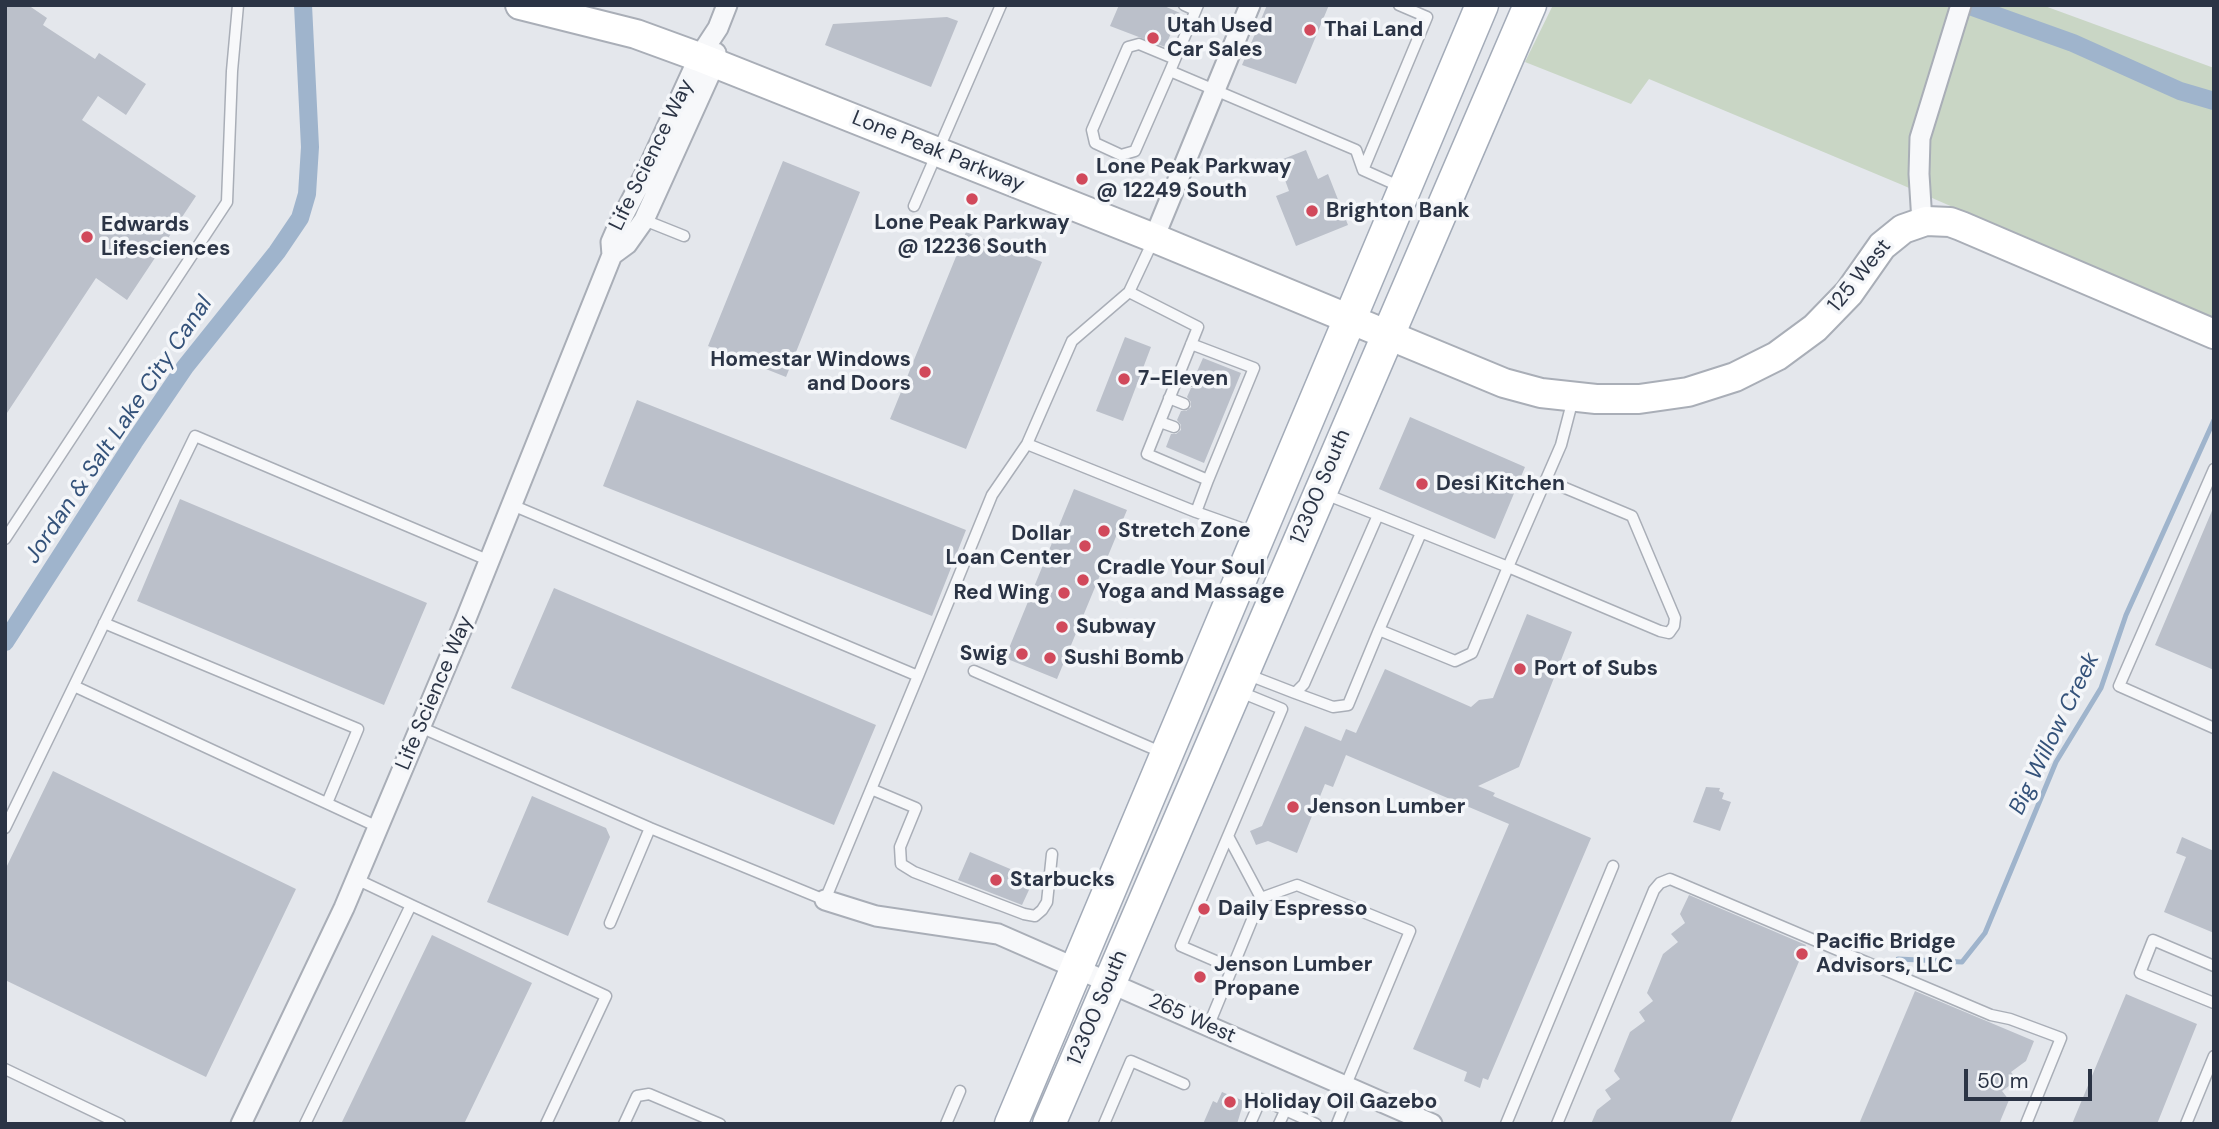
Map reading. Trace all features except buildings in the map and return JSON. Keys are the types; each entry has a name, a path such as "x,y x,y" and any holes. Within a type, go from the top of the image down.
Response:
{"main road":[{"name":"12300 South","path":"1011,1124 1482,5"},
{"name":"12300 South","path":"1049,1124 1530,5"},
{"name":"Lone Peak Parkway","path":"524,6 636,34 707,60 1350,317"},
{"name":"125 West","path":"1350,317 1517,387 1541,393 1618,400 1664,397 1712,385 1756,367 1796,343 1833,311 1849,293 1891,236 1922,222 1938,221 1961,226 2214,334"}],"street":[{"path":"707,60 727,5"},
{"path":"1154,237 1250,5"},
{"path":"1922,222 1920,138 1961,5"},
{"name":"Life Science Way","path":"612,255 627,244 644,220 707,60"},
{"name":"Life Science Way","path":"241,1124 299,1007 356,879 490,561 612,255 611,242 618,226 707,60"},
{"name":"265 West","path":"825,900 876,916 998,934 1432,1124"}],"lane":[{"path":"5,539 227,202 232,71 238,5"},
{"path":"914,206 1001,5"},
{"path":"1175,59 1139,44 1128,47 1092,130 1095,143 1121,155 1135,151 1170,71 1175,59 1196,8 1184,5"},
{"path":"1363,170 1427,17 1399,5"},
{"path":"1170,71 1356,150 1363,170 1405,189"},
{"path":"644,220 684,236"},
{"path":"420,727 650,828 825,900 992,495 1027,444 1072,341 1129,292 1154,237"},
{"path":"1129,292 1198,327 1147,454 1208,480"},
{"path":"1191,344 1254,368 1236,398 1217,445 1196,512"},
{"path":"1179,374 1194,381"},
{"path":"1379,630 1455,662 1472,653 1561,446 1574,397"},
{"path":"1169,398 1184,404"},
{"path":"1160,422 1174,427"},
{"path":"5,828 195,436 490,561"},
{"path":"1027,444 1259,535"},
{"path":"2214,469 2119,686 2214,729"},
{"path":"1319,491 1669,633 1675,618 1632,516 1546,480"},
{"path":"512,505 918,676"},
{"path":"1295,693 1304,684 1378,515"},
{"path":"1238,681 1295,693 1333,707 1348,705 1421,533"},
{"path":"104,623 358,729 327,803"},
{"path":"974,671 1167,754"},
{"path":"1232,968 1181,946 1282,709 1238,681"},
{"path":"74,686 378,827"},
{"path":"871,789 916,808 900,848 901,864 914,872 1024,914 1035,916 1047,902 1052,854"},
{"path":"610,923 650,828"},
{"path":"1228,836 1261,898"},
{"path":"1506,1124 1613,866"},
{"path":"356,879 606,996 546,1124"},
{"path":"1557,1124 1654,890 1660,883 1670,879 1991,1015 2019,1021 2061,1038 2026,1124"},
{"path":"1208,1027 1261,898 1297,885 1410,931 1348,1088 1337,1124"},
{"path":"305,1124 411,905"},
{"path":"2214,966 2153,940 2140,973 2214,1003"},
{"path":"2186,1124 2214,1056"},
{"path":"1104,1124 1131,1061 1184,1084"},
{"path":"5,1069 120,1124"},
{"path":"946,1124 960,1091"},
{"path":"624,1124 637,1096 649,1094 720,1124"},
{"path":"1250,1124 1261,1099 1314,1123"},
{"path":"1279,1124 1285,1111"}],"green space":[{"path":"1553,5 2042,5 2214,68 2214,321 1900,184 1649,79 1631,104 1525,62"}],"waterway":[{"name":"Jordan & Salt Lake City Canal","path":"5,642 185,367 277,252 300,218 307,194 310,147 303,5"},
{"name":"Jordan & Salt Lake City Canal","path":"1967,5 2073,43 2180,91 2214,101"},
{"name":"Big Willow Creek","path":"1898,959 1962,962 1985,933 2056,762 2101,688 2126,615 2214,420"}],"place":[{"name":"Thai Land","path":"1310,30"},
{"name":"Utah Used Car Sales","path":"1153,38"},
{"name":"Lone Peak Parkway @ 12249 South","path":"1082,179"},
{"name":"Lone Peak Parkway @ 12236 South","path":"972,199"},
{"name":"Brighton Bank","path":"1312,211"},
{"name":"Edwards Lifesciences","path":"87,237"},
{"name":"Homestar Windows and Doors","path":"925,372"},
{"name":"7-Eleven","path":"1124,379"},
{"name":"Desi Kitchen","path":"1422,484"},
{"name":"Stretch Zone","path":"1104,531"},
{"name":"Dollar Loan Center","path":"1085,546"},
{"name":"Cradle Your Soul Yoga and Massage","path":"1083,580"},
{"name":"Red Wing","path":"1064,593"},
{"name":"Subway","path":"1062,627"},
{"name":"Swig","path":"1022,654"},
{"name":"Sushi Bomb","path":"1050,658"},
{"name":"Port of Subs","path":"1520,669"},
{"name":"Jenson Lumber","path":"1293,807"},
{"name":"Starbucks","path":"996,880"},
{"name":"Daily Espresso","path":"1204,909"},
{"name":"Pacific Bridge Advisors, LLC","path":"1802,954"},
{"name":"Jenson Lumber Propane","path":"1200,977"},
{"name":"Holiday Oil Gazebo","path":"1230,1102"}]}
